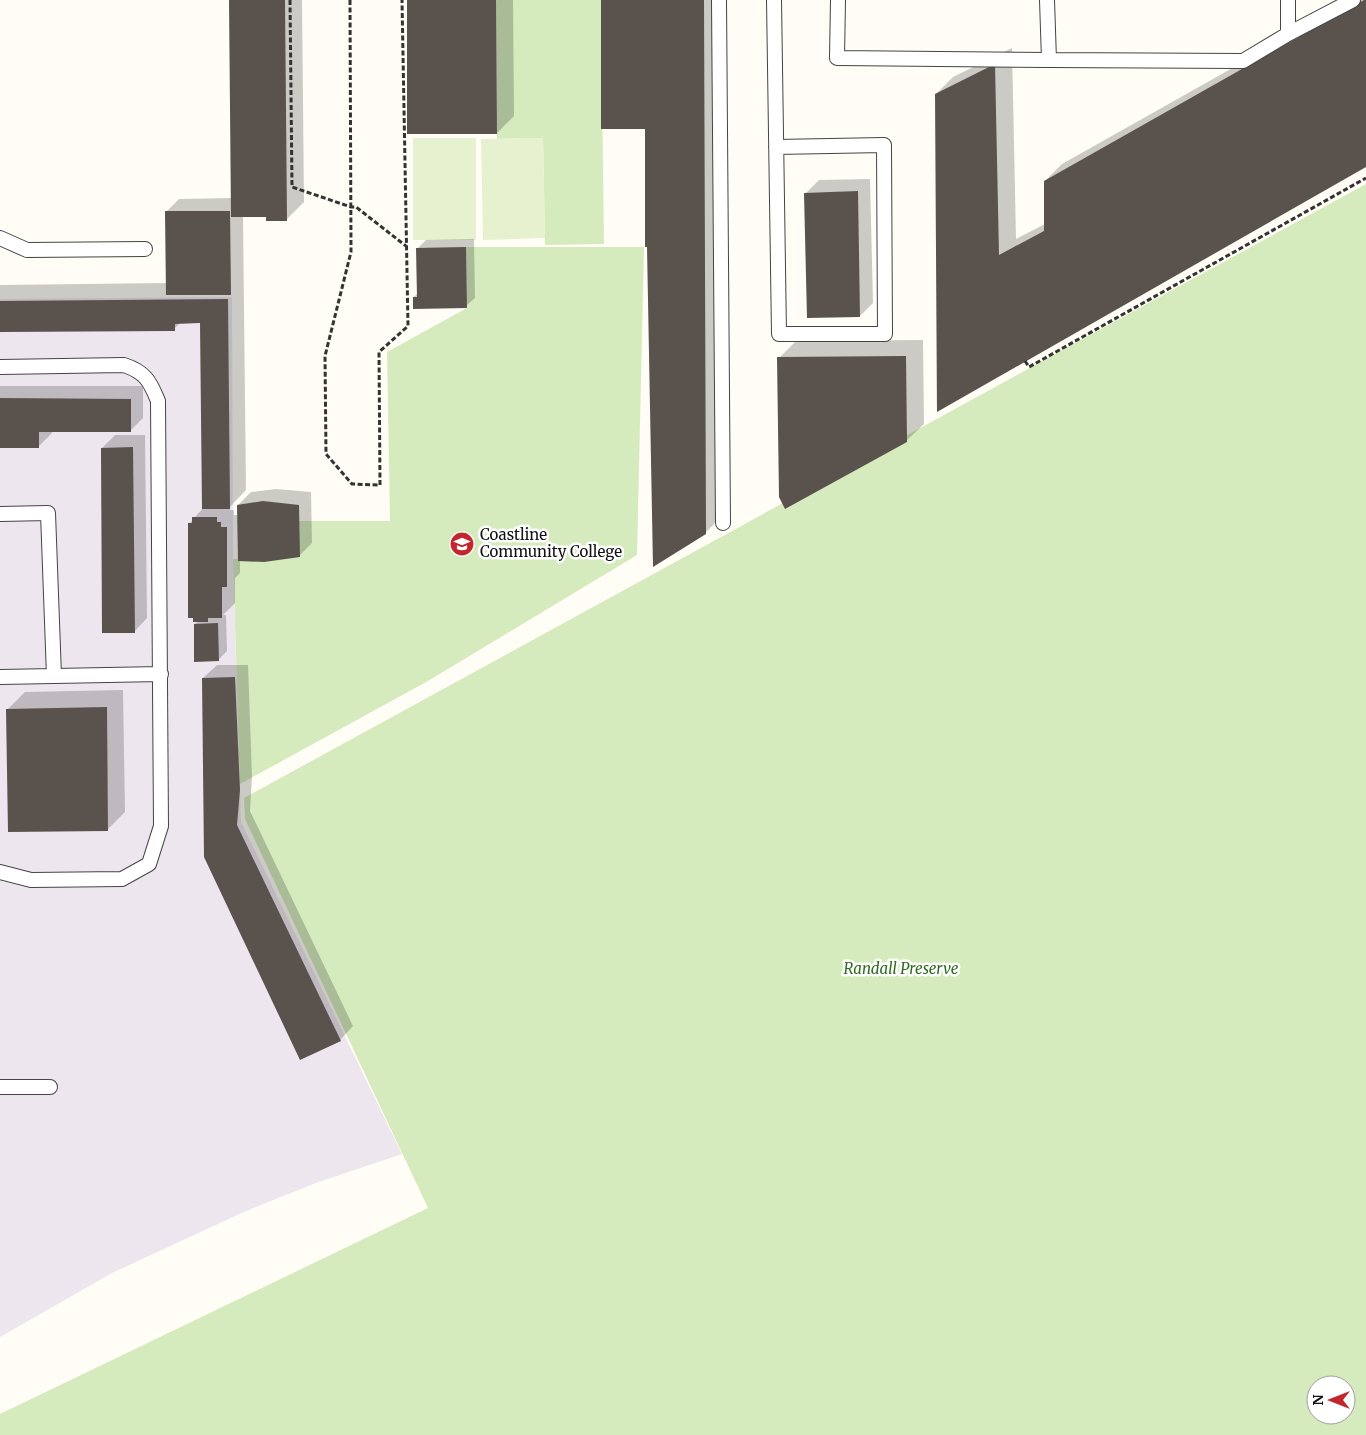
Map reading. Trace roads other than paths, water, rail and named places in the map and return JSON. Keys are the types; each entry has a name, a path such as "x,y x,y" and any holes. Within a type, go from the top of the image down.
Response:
{"lane":[{"path":"719,0 723,523"},
{"path":"774,0 776,148 779,334 885,334 884,145 776,148"},
{"path":"838,0 837,58 1243,61 1288,34 1353,0"},
{"path":"1047,0 1049,60"},
{"path":"1288,0 1288,34"},
{"path":"0,238 27,250 146,249"},
{"path":"0,367 124,365 137,369 151,384 158,401 162,826 149,864 122,879 31,880 0,872"},
{"path":"0,514 48,513 54,676"},
{"path":"0,677 161,674"},
{"path":"0,1087 50,1087"}],"place":[{"name":"Coastline Community College","path":"462,544"}],"park label":[{"name":"Randall Preserve","path":"901,969"}]}
